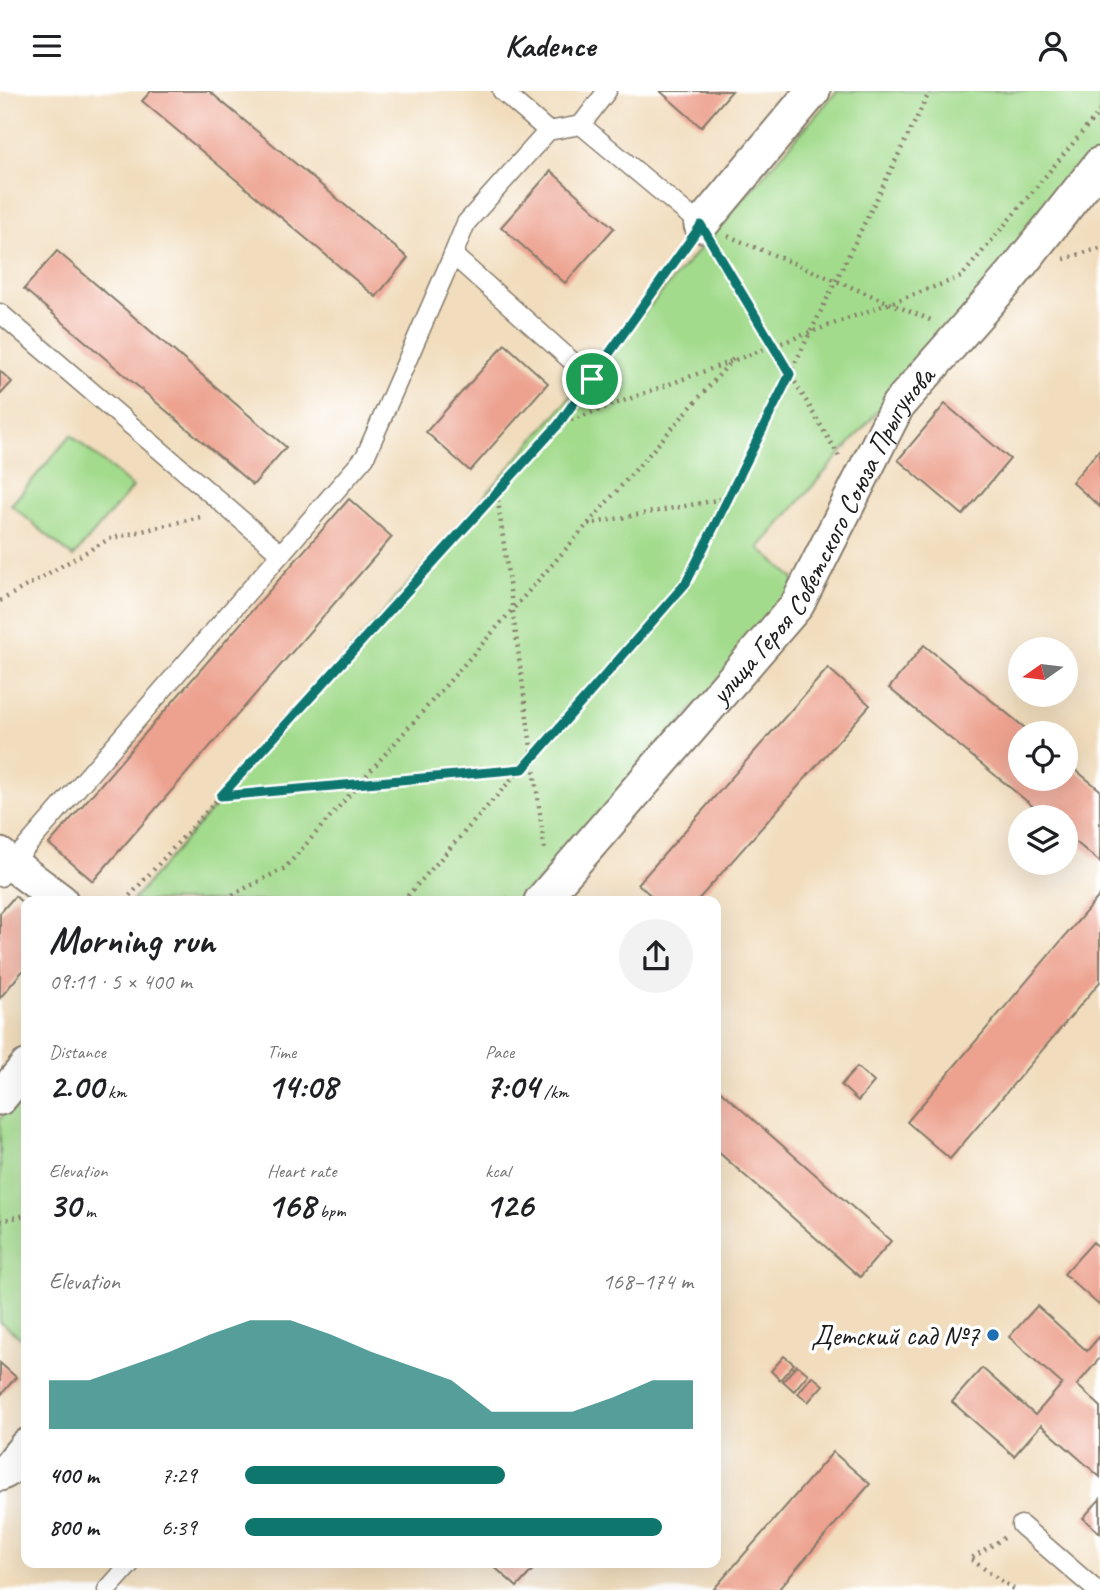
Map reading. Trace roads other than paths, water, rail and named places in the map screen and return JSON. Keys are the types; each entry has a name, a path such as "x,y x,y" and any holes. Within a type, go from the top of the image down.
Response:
{"street":[{"path":"701,225 813,91"},
{"name":"улица Героя Советского Союза Прыгунова","path":"546,896 797,605 898,405 1012,275 1100,165"},
{"path":"4,865 53,896"},
{"path":"0,1097 21,1073"},
{"path":"0,1474 6,1471 21,1452"}],"lane":[{"path":"502,91 548,131"},
{"path":"4,865 365,457 467,223 548,131 581,125 607,91"},
{"path":"581,125 701,225"},
{"path":"453,255 592,379"},
{"path":"0,313 281,554"},
{"path":"1021,1525 1096,1590"},
{"path":"107,1590 127,1568"}],"place":[{"name":"Детский сад №7","path":"993,1335"}]}
